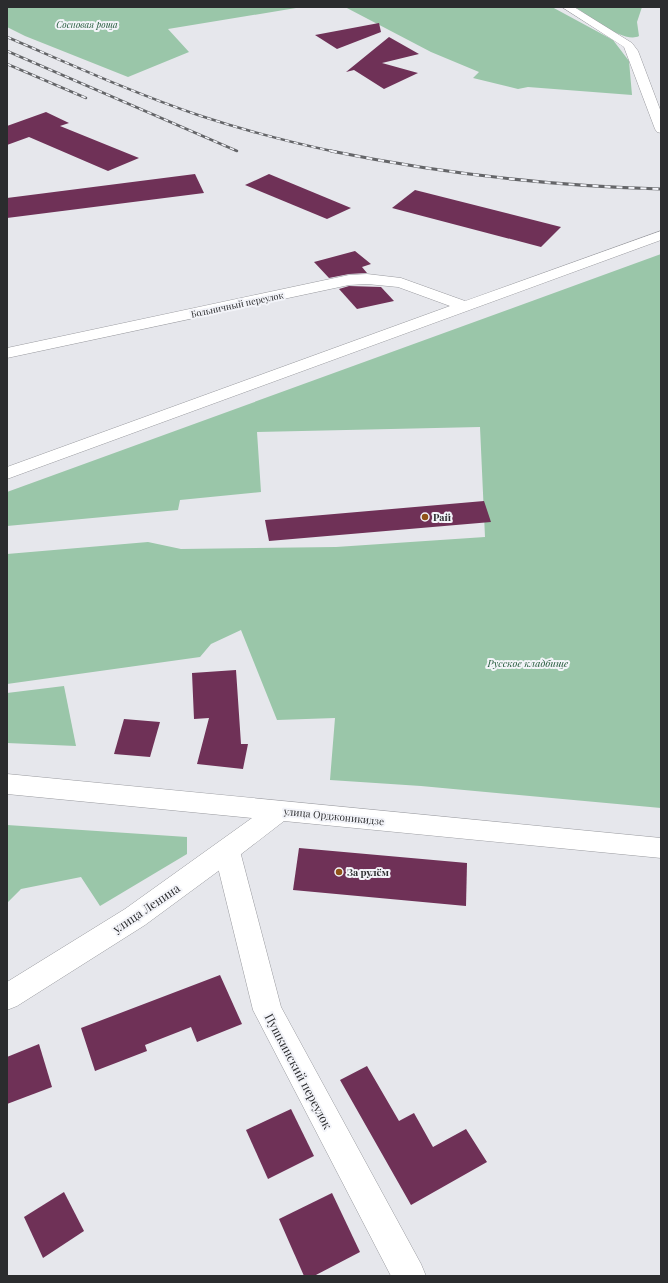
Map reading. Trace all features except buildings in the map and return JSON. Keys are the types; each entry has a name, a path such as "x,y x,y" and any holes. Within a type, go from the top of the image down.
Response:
{"street":[{"path":"566,7 628,45 632,51 661,128"},
{"path":"7,473 661,235"},
{"name":"Больничный переулок","path":"7,353 349,280 367,279 401,283 464,306"},
{"name":"улица Орджоникидзе","path":"7,784 661,848"},
{"name":"улица Ленина","path":"7,997 134,917 227,851 279,811"},
{"name":"Пушкинский переулок","path":"227,851 267,1010 409,1276"}],"green space":[{"name":"Сосновая роща","path":"7,7 302,7 168,29 189,52 128,77 25,36 7,27"},
{"path":"345,7 552,7 613,40 629,61 632,95 528,87 518,89 473,78 479,72 431,52"},
{"path":"575,7 642,7 637,22 639,36 625,36 616,33"},
{"name":"Русское кладбище","path":"661,254 661,808 421,786 330,780 335,718 277,720 241,630 211,644 200,657 7,684 7,554 148,542 181,549 336,547 485,537 480,427 257,432 261,492 180,500 178,510 7,526 7,492"},
{"path":"64,686 76,746 7,743 7,693"},
{"path":"7,825 187,837 187,854 100,906 81,877 21,889 7,903"}],"railway":[{"path":"7,37 126,88 198,115 232,126 335,152"},
{"path":"7,51 237,151"},
{"path":"7,64 86,98"},
{"path":"331,151 335,152"},
{"path":"335,152 413,166 495,177 578,185 661,189"}],"place":[{"name":"Рай","path":"425,517"},
{"name":"За рулём","path":"339,872"}]}
